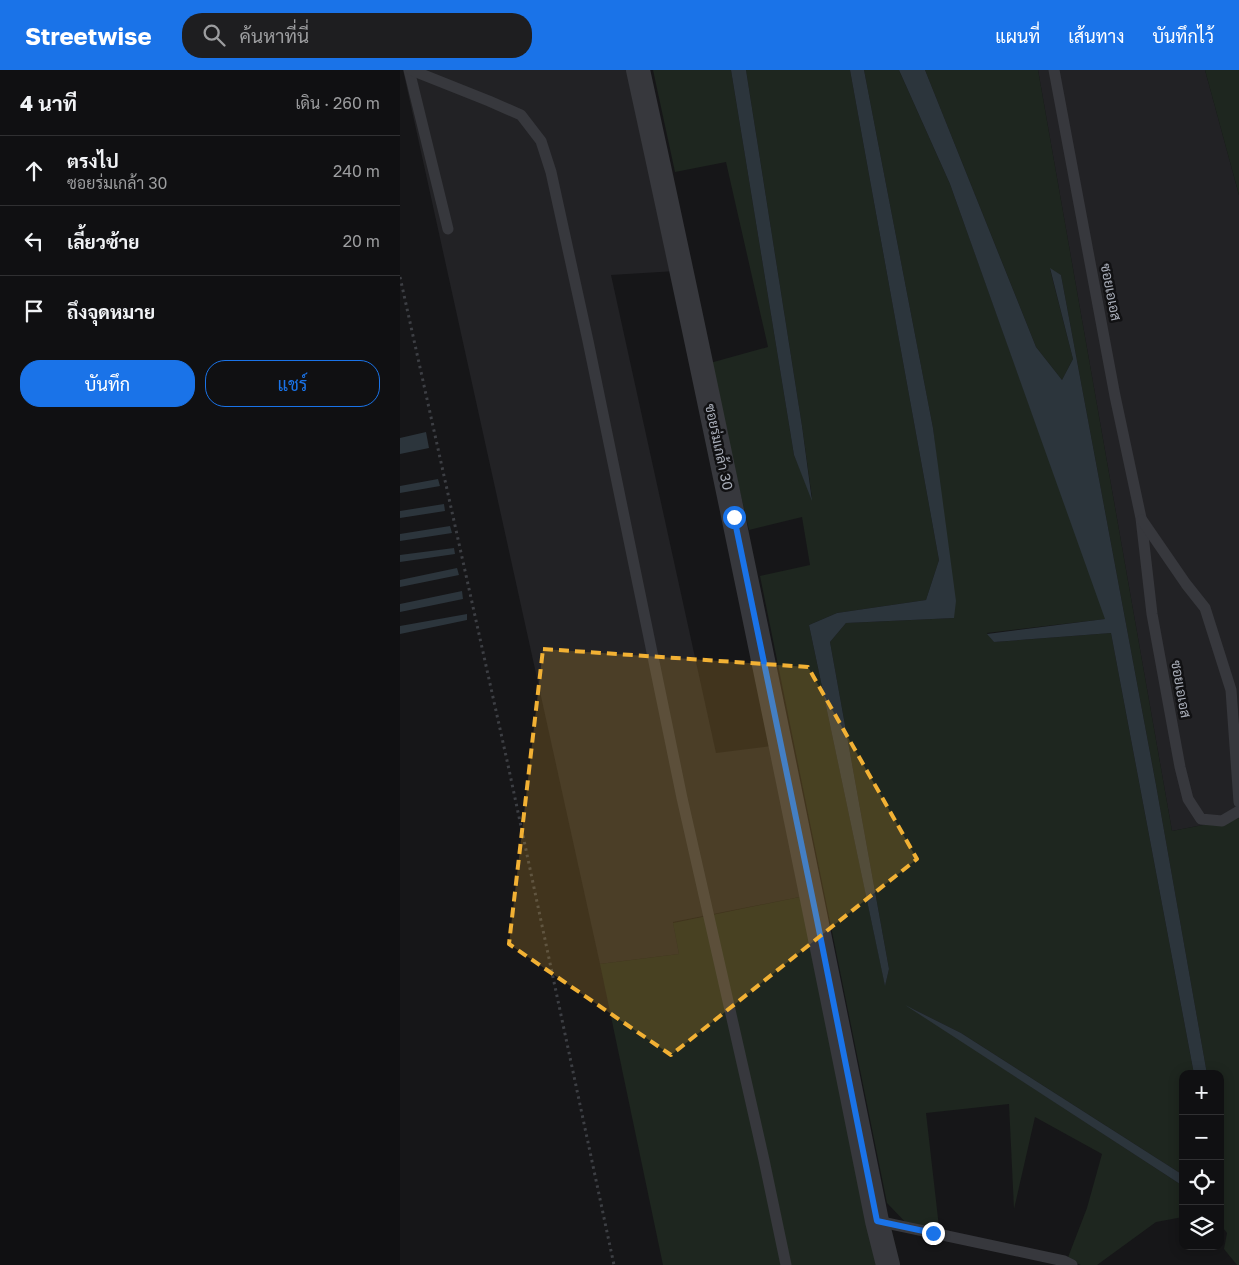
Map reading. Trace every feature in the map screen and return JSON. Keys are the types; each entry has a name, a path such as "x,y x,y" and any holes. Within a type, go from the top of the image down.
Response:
{"street":[{"name":"ซอยร่มเกล้า 30","path":"638,70 708,393 819,929 877,1221 888,1265"}],"lane":[{"path":"410,70 448,229"},
{"path":"410,70 520,115 541,141 548,164 588,341 682,798 786,1265"},
{"name":"ซอยเอเอส","path":"1054,70 1114,387 1141,518 1152,614 1180,766 1188,799 1201,819 1222,822 1239,810"},
{"name":"ซอยเอเอส","path":"1141,518 1186,584 1205,608 1231,690 1239,802"},
{"path":"877,1221 1064,1261 1072,1265"}],"path":[{"path":"400,277 510,775 614,1265"}],"highlighted area":[{"path":"543,649 808,667 917,859 671,1055 509,944"}],"shaded area":[{"path":"403,70 633,70 676,271 611,275 716,753 771,746 800,897 673,922 679,954 600,964"},
{"path":"653,70 731,70 794,455 812,498 746,70 850,70 939,560 926,600 837,613 809,625 885,985 889,969 830,642 846,623 954,618 933,428 864,70 899,70 950,184 1106,619 987,633 994,642 1111,633 1193,1070 1179,1070 1179,1172 961,1033 911,1008 1179,1183 1179,1218 1156,1222 1097,1265 1081,1265 1067,1260 1087,1208 1102,1154 1035,1117 1014,1209 1009,1104 926,1113 939,1227 910,1227 887,1203 760,576 810,565 802,517 749,530 710,363 768,347 726,162 675,172"},
{"path":"731,70 746,70 812,501 794,455"},
{"path":"850,70 864,70 933,428 956,601 954,618 846,623 830,642 889,969 885,986 809,625 837,613 926,600 939,560"},
{"path":"899,70 925,70 1036,347 1062,380 1073,359 1050,268 1061,275 1156,785 1206,1070 1193,1070 1111,633 994,642 987,634 1105,619 950,184"},
{"path":"925,70 1038,70 1172,831 1239,818 1239,1265 1224,1249 1227,1233 1224,1229 1224,1070 1206,1070 1156,785 1061,275 1050,269 1073,359 1062,380 1036,347"},
{"path":"1038,70 1205,70 1239,195 1239,818 1172,831"},
{"path":"1205,70 1239,70 1239,195"},
{"path":"426,432 429,448 400,454 400,438"},
{"path":"438,479 440,486 400,493 400,486"},
{"path":"444,504 445,511 400,518 400,511"},
{"path":"450,526 452,533 400,541 400,534"},
{"path":"454,548 455,554 400,562 400,555"},
{"path":"457,568 459,575 400,587 400,580"},
{"path":"462,591 463,599 400,612 400,604"},
{"path":"467,614 467,620 400,634 400,626"},
{"path":"800,897 882,1265 663,1265 600,964 679,954 673,923"},
{"path":"905,1005 961,1033 1179,1172 1179,1183"}],"route":[{"path":"734,517 877,1221 933,1233"}]}
